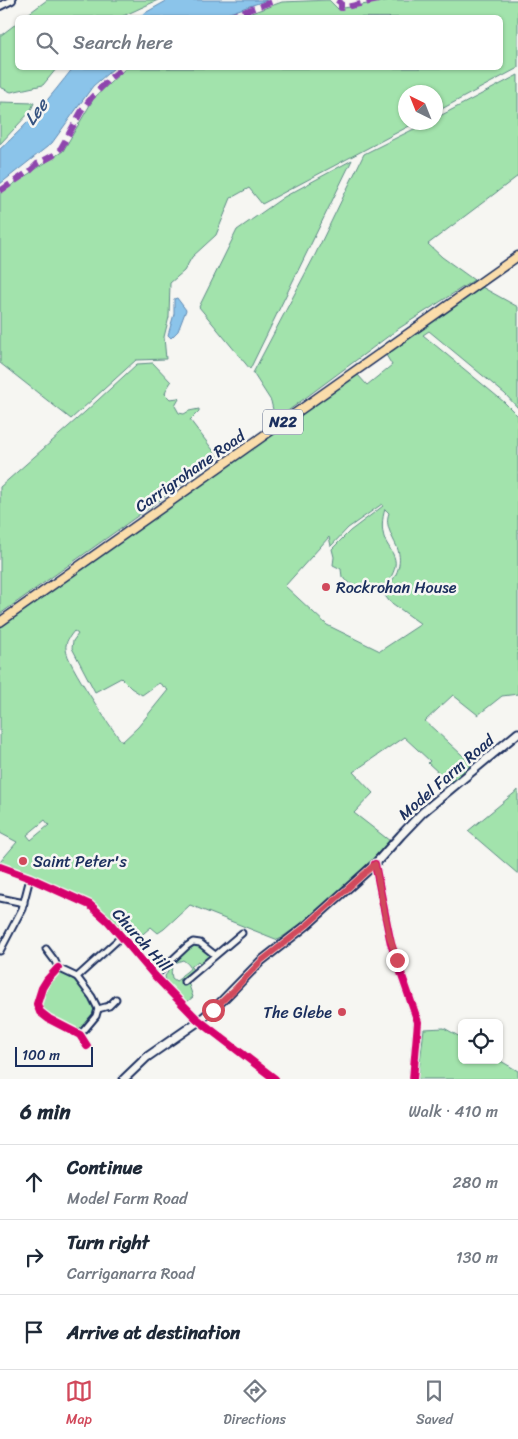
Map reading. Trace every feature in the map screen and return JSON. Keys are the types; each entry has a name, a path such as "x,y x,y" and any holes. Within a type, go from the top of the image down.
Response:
{"highway":[{"name":"Carrigrohane Road","path":"0,622 518,256"}],"main road":[{"name":"Model Farm Road","path":"124,1079 146,1057 199,1021 226,998 261,961 307,925 375,864 423,812 518,733"}],"street":[{"path":"0,6 12,0"},
{"path":"375,864 392,944 418,1022 413,1079"},
{"name":"Church Hill","path":"0,867 90,904 108,921 155,976 199,1021 267,1077 275,1079"},
{"path":"0,951 22,909 30,878"},
{"path":"0,898 24,902"},
{"path":"184,982 242,933"},
{"path":"77,978 121,937"},
{"path":"155,976 193,942 200,943 215,955"},
{"path":"46,949 55,960 58,968 77,978 92,998 98,1010 96,1016 80,1036"},
{"path":"58,968 42,988 37,1004 40,1012 49,1020 80,1036 87,1046"},
{"path":"98,1010 109,1006 116,999"}],"green space":[{"path":"47,0 158,0 125,15 27,15"},
{"path":"329,0 338,9 391,0 518,0 518,68 443,108 443,85 398,85 398,130 402,130 262,204 249,188 231,198 216,235 192,257 184,271 170,283 169,317 164,337 166,359 136,360 71,419 0,363 0,193 63,151 94,98 124,70 503,70 503,15 246,15 282,2"},
{"path":"15,25 15,70 55,70 43,85 11,92 0,87 0,36"},
{"path":"518,75 518,176 428,244 442,257 474,280 398,329 277,419 271,401 253,373 315,255 364,154 412,130 443,130 443,114"},
{"path":"0,102 34,103 30,112 0,144"},
{"path":"352,160 250,369 199,307 237,230 284,197"},
{"path":"480,286 518,307 518,408 505,394 429,331 423,335 504,402 518,416 518,694 502,696 478,715 453,695 425,721 473,765 451,784 404,737 353,772 373,793 354,813 390,841 323,906 278,940 190,905 158,933 151,927 137,939 132,936 127,941 122,936 120,930 92,905 64,888 0,862 17,842 0,833 0,626 357,374 367,385 392,365 386,355","holes":["382,504 383,506 350,531 332,549 333,565 341,569 342,577 359,588 367,590 379,588 381,590 391,576 395,566 394,556 385,540 383,532 385,509 389,513 388,527 399,554 399,566 395,577 383,593 389,601 421,624 380,651 327,625 285,586 329,537 331,546 348,528","74,631 78,634 73,641 72,648 95,692 121,678 142,695 159,683 168,690 138,727 122,742 73,668 66,649 68,639","45,820 49,825 31,840 27,835"]},
{"path":"153,363 171,382 165,394 170,399 179,399 175,406 179,413 184,414 199,409 190,420 219,458 0,614 0,487 137,364"},
{"path":"518,790 518,874 468,831"},
{"path":"192,945 208,951 210,955 201,964 198,961 191,967 193,970 179,980 184,985 188,982 193,997 187,1002 166,981 165,976 168,972 166,970","holes":["183,960 190,968 176,981 172,978 171,971 176,963"]},
{"path":"59,972 63,972 86,989 96,1007 92,1018 81,1031 77,1032 46,1015 42,1010 41,1004 44,992 50,981"},
{"path":"444,1028 458,1036 458,1064 503,1064 503,1062 518,1071 518,1079 418,1079 424,1029"}],"water":[{"path":"168,0 267,0 224,15 142,15"},
{"path":"71,70 112,70 93,86 52,143 0,184 0,149 48,100"},
{"path":"177,298 186,310 178,331 171,338 168,335 174,314 174,299"}],"marked path":[{"path":"234,15 277,0"},
{"path":"337,0 341,3 341,8 379,0"},
{"path":"0,191 30,171 37,164 54,155 61,148 91,98 120,70"}],"cycle path":[{"path":"375,864 391,944 418,1022 413,1079"},
{"path":"0,867 30,878 90,905 108,921 155,976 197,1019 275,1079"},
{"path":"58,968 42,988 37,1004 40,1012 49,1019 80,1035 87,1046"}],"place":[{"name":"Rockrohan House","path":"326,587"},
{"name":"Saint Peter's","path":"23,861"},
{"name":"The Glebe","path":"342,1012"}],"route":[{"path":"213,1010 261,961 307,925 375,864 389,935 397,960"}],"water label":[{"name":"Lee","path":"36,112"}]}
